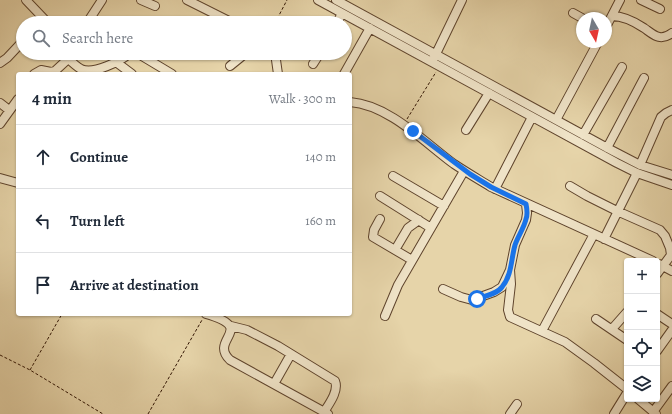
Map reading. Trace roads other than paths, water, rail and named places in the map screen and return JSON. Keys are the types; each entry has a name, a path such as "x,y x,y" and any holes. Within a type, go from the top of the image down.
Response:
{"street":[{"path":"26,0 40,16"},
{"path":"92,16 102,0"},
{"path":"141,0 155,6"},
{"path":"187,0 219,16"},
{"path":"318,0 348,16"},
{"path":"336,0 433,59 440,67 637,173 672,185"},
{"path":"433,59 462,0"},
{"path":"641,0 660,9"},
{"path":"617,1 612,16 622,17 636,23 654,36 665,37 672,33"},
{"path":"352,18 556,120 640,165 672,175"},
{"path":"352,60 370,28"},
{"path":"1,64 16,48"},
{"path":"556,120 595,48"},
{"path":"36,72 38,70 48,72 55,71 67,60"},
{"path":"69,60 85,70 96,69 120,60"},
{"path":"149,60 169,72"},
{"path":"230,66 237,60"},
{"path":"276,60 278,72"},
{"path":"313,64 316,60"},
{"path":"345,72 352,60"},
{"path":"116,62 128,72"},
{"path":"584,135 622,67"},
{"path":"607,148 644,78"},
{"path":"466,130 489,93"},
{"path":"0,124 16,101"},
{"path":"352,102 374,109 404,125 464,171 495,189 647,258"},
{"path":"0,103 9,110"},
{"path":"640,165 661,117 672,110"},
{"path":"495,189 532,117"},
{"path":"385,316 398,285 464,171"},
{"path":"604,239 637,173"},
{"path":"393,176 444,206"},
{"path":"0,178 16,182"},
{"path":"570,186 587,196 662,232 671,252 670,258 660,264 672,271"},
{"path":"380,196 431,228"},
{"path":"443,289 466,299 477,299 502,287 510,270 515,245 526,220 526,204"},
{"path":"380,219 374,230 373,237 412,260"},
{"path":"395,250 408,228 419,220"},
{"path":"542,331 594,234"},
{"path":"510,270 511,284 508,314 513,319 565,342 594,362 624,387"},
{"path":"612,329 624,315"},
{"path":"660,316 672,324"},
{"path":"204,317 225,321 230,326 246,330 291,354 335,381 337,384 326,413 226,356 224,349 231,330 230,326"},
{"path":"596,319 624,338"},
{"path":"660,347 672,330"},
{"path":"274,384 291,354"},
{"path":"641,402 654,413 672,386"},
{"path":"614,414 624,398"},
{"path":"510,414 516,404"}]}
